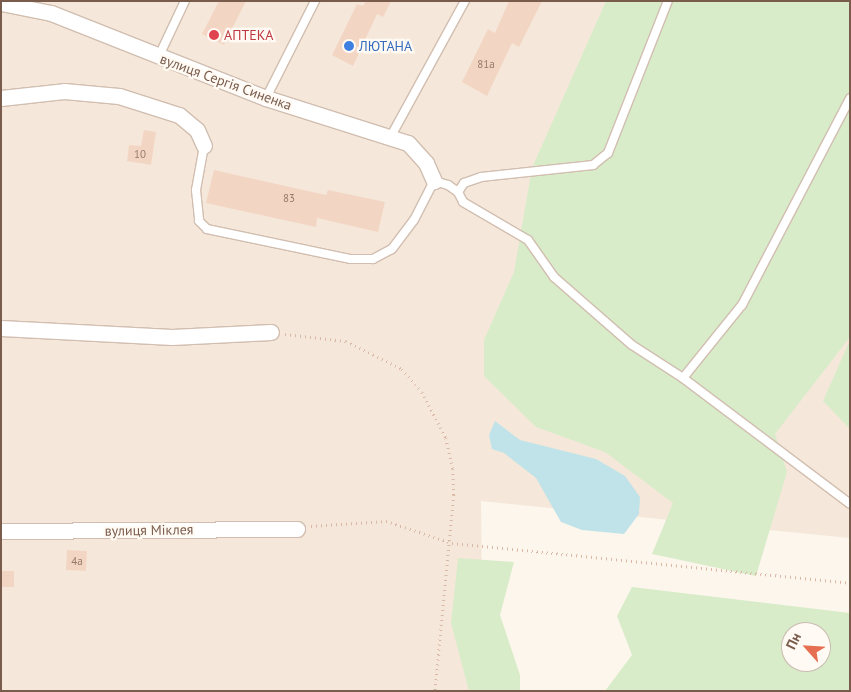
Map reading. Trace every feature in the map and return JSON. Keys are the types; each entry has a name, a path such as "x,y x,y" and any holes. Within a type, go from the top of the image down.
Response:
{"street":[{"name":"вулиця Сергія Синенка","path":"1,3 33,5 158,58 266,98 392,136 415,148 434,181"},
{"path":"1,98 64,91 119,96 179,115 197,130 204,146"},
{"path":"1,328 172,336 271,332"},
{"name":"вулиця Міклея","path":"1,532 298,529"}],"lane":[{"path":"158,58 185,1"},
{"path":"266,98 315,1"},
{"path":"392,136 465,1"},
{"path":"458,192 464,183 481,177 593,165 608,153 668,1"},
{"path":"683,378 742,305 850,98"},
{"path":"204,146 196,190 199,221 207,229 351,259 373,259 392,249 414,220 434,181 458,192 463,202 528,240 554,277 588,310 632,345 683,378 850,504"}],"path":[{"path":"271,332 346,341 402,369 415,380 435,413 453,469 452,543 435,691"},
{"path":"298,529 325,523 386,521 452,543 850,583"}],"shaded area":[{"path":"1,1 850,1 850,538 481,501 483,691 1,691"}],"green space":[{"path":"606,1 850,1 850,337 775,434 787,472 756,576 652,554 673,503 605,452 536,427 484,376 484,340 514,272 532,168"},
{"path":"850,340 850,429 823,401"},
{"path":"458,558 514,562 500,615 520,675 520,691 469,691 451,623"},
{"path":"632,587 850,613 850,691 605,691 632,655 617,616"}],"water":[{"path":"495,421 520,440 596,459 625,476 640,497 639,514 624,534 582,530 561,522 536,478 504,453 492,449 489,435"}],"building":[{"path":"219,1 246,1 224,45 202,34"},
{"path":"366,1 391,1 383,17 377,14 353,66 332,55 357,4 363,6"},
{"path":"509,1 542,1 519,47 512,43 487,96 462,82 488,29 495,33"},
{"path":"144,130 156,132 151,165 127,161 129,145 141,146"},
{"path":"214,170 326,195 328,190 385,202 378,232 317,218 316,227 206,203"},
{"path":"67,550 87,551 86,571 66,570"},
{"path":"1,571 14,571 14,587 1,587"}],"place":[{"name":"АПТЕКА","path":"214,35"},
{"name":"ЛЮТАНА","path":"349,46"}]}
